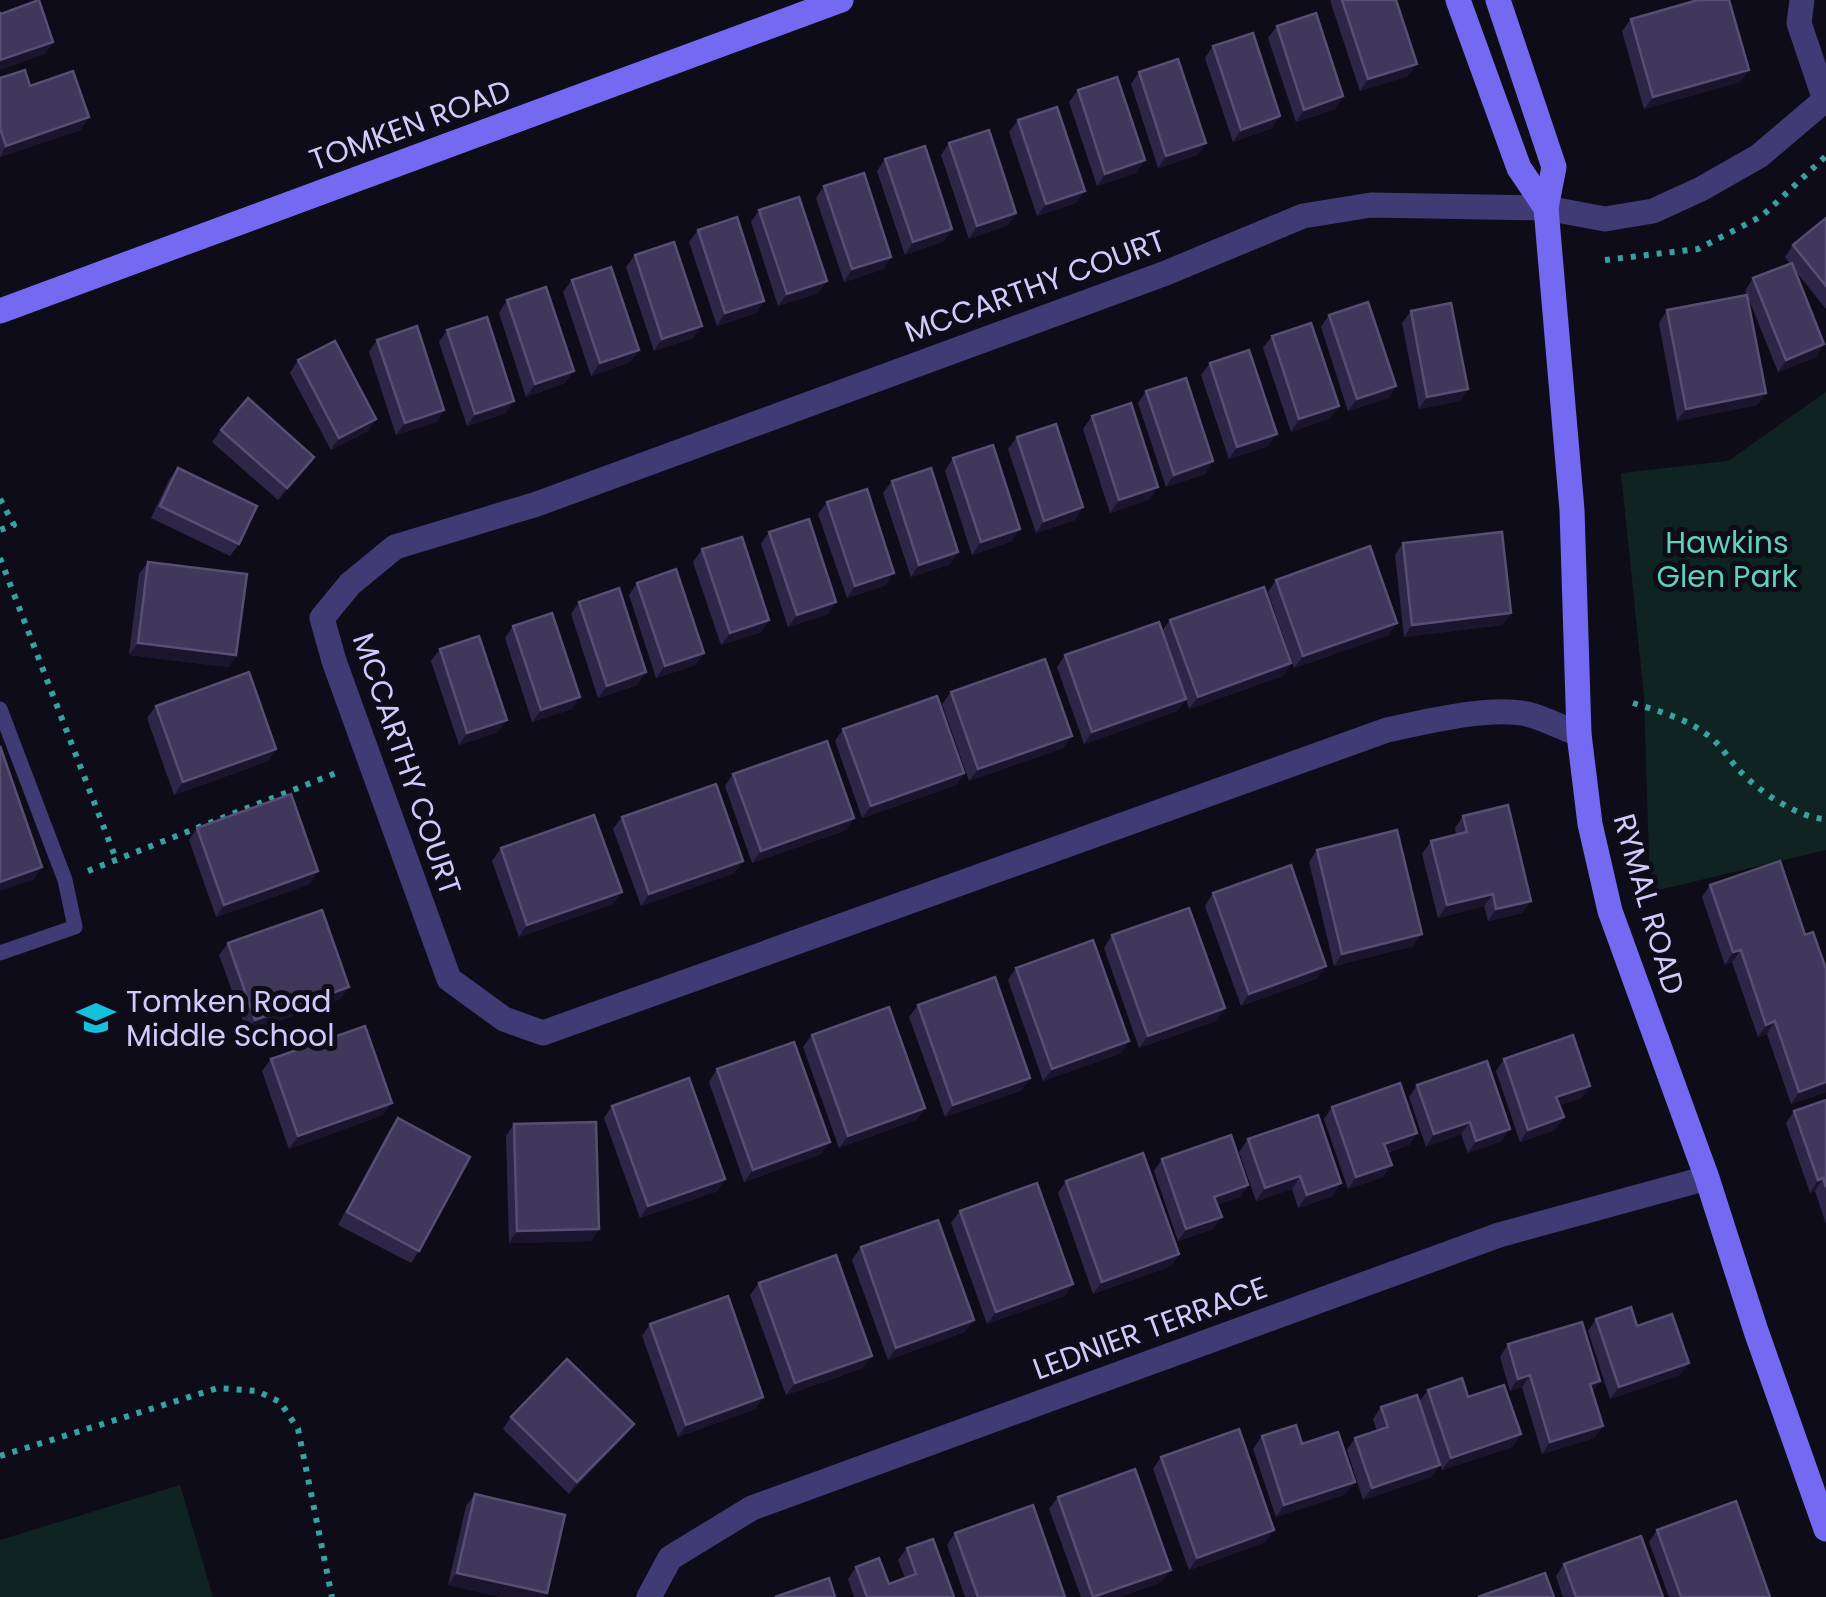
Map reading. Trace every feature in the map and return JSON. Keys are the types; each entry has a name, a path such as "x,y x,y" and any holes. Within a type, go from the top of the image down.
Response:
{"street":[{"name":"TOMKEN ROAD","path":"0,311 841,0"},
{"name":"RYMAL ROAD","path":"1458,0 1520,168 1546,208"},
{"name":"RYMAL ROAD","path":"1498,0 1554,166 1546,208 1572,510 1578,734 1590,824 1610,911 1707,1178 1826,1528"},
{"path":"1546,208 1605,219 1653,211 1759,156 1826,99 1799,23 1802,0"},
{"name":"MCCARTHY COURT","path":"1546,208 1372,205 1302,216 1166,273 537,504 394,547 350,584 322,618 449,979 504,1019 543,1032 1387,730 1445,718 1510,713 1527,714 1578,734"},
{"name":"LEDNIER TERRACE","path":"649,1597 670,1558 752,1508 1499,1235 1707,1178"}],"lane":[{"path":"0,709 66,880 74,927 0,953"}],"path":[{"path":"1605,260 1698,249 1762,216 1826,156"},
{"path":"0,499 14,525 0,530"},
{"path":"0,558 116,860"},
{"path":"1634,702 1672,715 1708,734 1742,774 1779,801 1814,819 1826,819"},
{"path":"66,880 330,777 368,755"},
{"path":"0,1456 218,1388 257,1390 280,1402 298,1429 332,1597"}],"green space":[{"name":"Hawkins Glen Park","path":"1826,392 1826,850 1650,892 1644,696 1621,473 1728,461"},
{"path":"180,1485 213,1597 0,1597 0,1540"}],"building":[{"path":"39,0 53,42 0,60 0,12"},
{"path":"1342,0 1396,0 1417,64 1368,79"},
{"path":"1698,0 1729,0 1749,70 1653,97 1631,19"},
{"path":"1316,13 1343,96 1304,110 1277,26"},
{"path":"1253,33 1280,116 1241,130 1213,46"},
{"path":"1178,59 1206,143 1166,156 1139,72"},
{"path":"25,70 30,86 73,71 89,117 6,146 0,128 0,78"},
{"path":"1117,77 1145,160 1105,174 1078,90"},
{"path":"1057,107 1085,191 1046,204 1018,120"},
{"path":"989,130 1016,213 977,226 949,143"},
{"path":"925,146 952,229 913,242 885,159"},
{"path":"864,173 891,257 852,269 824,186"},
{"path":"799,197 827,281 787,294 759,210"},
{"path":"737,217 764,301 725,313 698,230"},
{"path":"1826,218 1826,286 1793,245"},
{"path":"674,242 702,326 662,339 635,255"},
{"path":"1792,263 1824,344 1786,360 1753,278"},
{"path":"611,267 639,350 600,363 572,280"},
{"path":"546,287 574,371 535,384 507,300"},
{"path":"1747,295 1766,393 1686,409 1667,310"},
{"path":"1368,302 1396,386 1357,399 1329,315"},
{"path":"1451,303 1468,389 1427,397 1411,311"},
{"path":"487,317 514,401 475,414 447,330"},
{"path":"1311,323 1339,406 1299,419 1272,336"},
{"path":"417,326 444,410 405,423 377,340"},
{"path":"335,341 376,419 339,438 298,360"},
{"path":"1249,350 1277,434 1237,447 1210,363"},
{"path":"1186,378 1213,461 1174,475 1146,391"},
{"path":"248,398 314,457 287,488 221,430"},
{"path":"1131,403 1158,487 1119,500 1092,416"},
{"path":"1056,424 1083,507 1044,521 1017,437"},
{"path":"993,445 1020,529 981,542 953,458"},
{"path":"178,468 257,506 239,544 160,506"},
{"path":"931,468 958,552 919,565 892,481"},
{"path":"867,489 894,573 855,586 827,502"},
{"path":"809,519 836,602 797,615 769,532"},
{"path":"1502,532 1511,613 1412,625 1403,543"},
{"path":"742,537 769,620 730,633 702,549"},
{"path":"1370,546 1397,623 1303,656 1276,580"},
{"path":"148,562 247,574 236,655 138,643"},
{"path":"676,569 704,653 665,666 637,583"},
{"path":"1264,587 1291,663 1198,697 1170,620"},
{"path":"619,588 646,672 607,686 579,602"},
{"path":"552,613 580,697 541,710 513,626"},
{"path":"1159,622 1186,699 1092,732 1065,655"},
{"path":"479,636 507,720 467,733 440,649"},
{"path":"1045,659 1072,736 978,769 951,692"},
{"path":"249,672 276,749 183,782 156,706"},
{"path":"937,696 964,773 871,806 843,729"},
{"path":"827,741 854,818 761,851 733,774"},
{"path":"0,746 42,867 0,882"},
{"path":"716,784 743,861 649,894 622,817"},
{"path":"291,794 318,871 224,905 197,828"},
{"path":"1508,805 1531,901 1496,909 1493,894 1447,905 1431,841 1467,832 1463,816"},
{"path":"594,815 622,892 527,925 501,848"},
{"path":"1397,830 1422,934 1342,954 1317,850"},
{"path":"1780,861 1805,935 1813,932 1826,969 1826,1082 1799,1092 1775,1021 1766,1025 1741,950 1733,952 1710,885"},
{"path":"1291,865 1326,966 1249,994 1213,893"},
{"path":"1189,908 1225,1008 1148,1036 1112,935"},
{"path":"322,910 349,987 255,1020 228,943"},
{"path":"1093,940 1129,1041 1052,1069 1016,968"},
{"path":"995,977 1030,1078 953,1105 918,1005"},
{"path":"889,1007 925,1108 848,1136 812,1035"},
{"path":"365,1026 392,1103 298,1136 271,1059"},
{"path":"1573,1035 1590,1086 1556,1097 1564,1117 1528,1130 1504,1059"},
{"path":"794,1042 830,1142 753,1170 717,1069"},
{"path":"1487,1061 1510,1129 1476,1141 1470,1122 1434,1134 1417,1085"},
{"path":"689,1078 725,1179 648,1206 612,1106"},
{"path":"1400,1083 1417,1133 1384,1144 1392,1165 1356,1177 1332,1107"},
{"path":"1826,1100 1826,1187 1823,1178 1818,1180 1794,1111"},
{"path":"1318,1115 1341,1183 1307,1195 1300,1176 1265,1188 1248,1139"},
{"path":"398,1118 470,1157 419,1251 347,1212"},
{"path":"596,1122 599,1229 517,1231 514,1124"},
{"path":"1231,1135 1248,1185 1214,1197 1222,1217 1186,1229 1162,1159"},
{"path":"1143,1153 1179,1254 1102,1282 1066,1181"},
{"path":"1037,1183 1073,1284 996,1312 960,1211"},
{"path":"938,1220 974,1320 896,1348 861,1247"},
{"path":"836,1255 872,1356 795,1383 759,1283"},
{"path":"728,1296 763,1397 686,1425 650,1324"},
{"path":"1631,1307 1637,1326 1672,1314 1689,1363 1619,1387 1596,1319"},
{"path":"1582,1322 1600,1381 1590,1384 1603,1426 1550,1442 1530,1375 1518,1379 1508,1344"},
{"path":"567,1359 634,1424 577,1482 511,1417"},
{"path":"1462,1378 1468,1397 1504,1385 1521,1434 1451,1458 1428,1390"},
{"path":"1417,1395 1440,1465 1372,1488 1355,1438 1388,1427 1381,1407"},
{"path":"1296,1425 1302,1444 1338,1432 1355,1482 1284,1505 1262,1436"},
{"path":"1239,1429 1274,1530 1197,1558 1161,1457"},
{"path":"1135,1469 1171,1570 1093,1597 1058,1497"},
{"path":"475,1494 565,1515 547,1593 457,1573"},
{"path":"1736,1501 1770,1597 1681,1597 1657,1530"},
{"path":"1033,1505 1065,1597 978,1597 955,1533"},
{"path":"1641,1536 1663,1597 1576,1597 1564,1564"},
{"path":"933,1539 954,1597 867,1597 856,1567 879,1558 889,1584 916,1574 907,1548"},
{"path":"1545,1573 1554,1597 1478,1597"},
{"path":"829,1578 835,1597 775,1597"}],"place":[{"name":"Tomken Road Middle School","path":"96,1018"}]}
